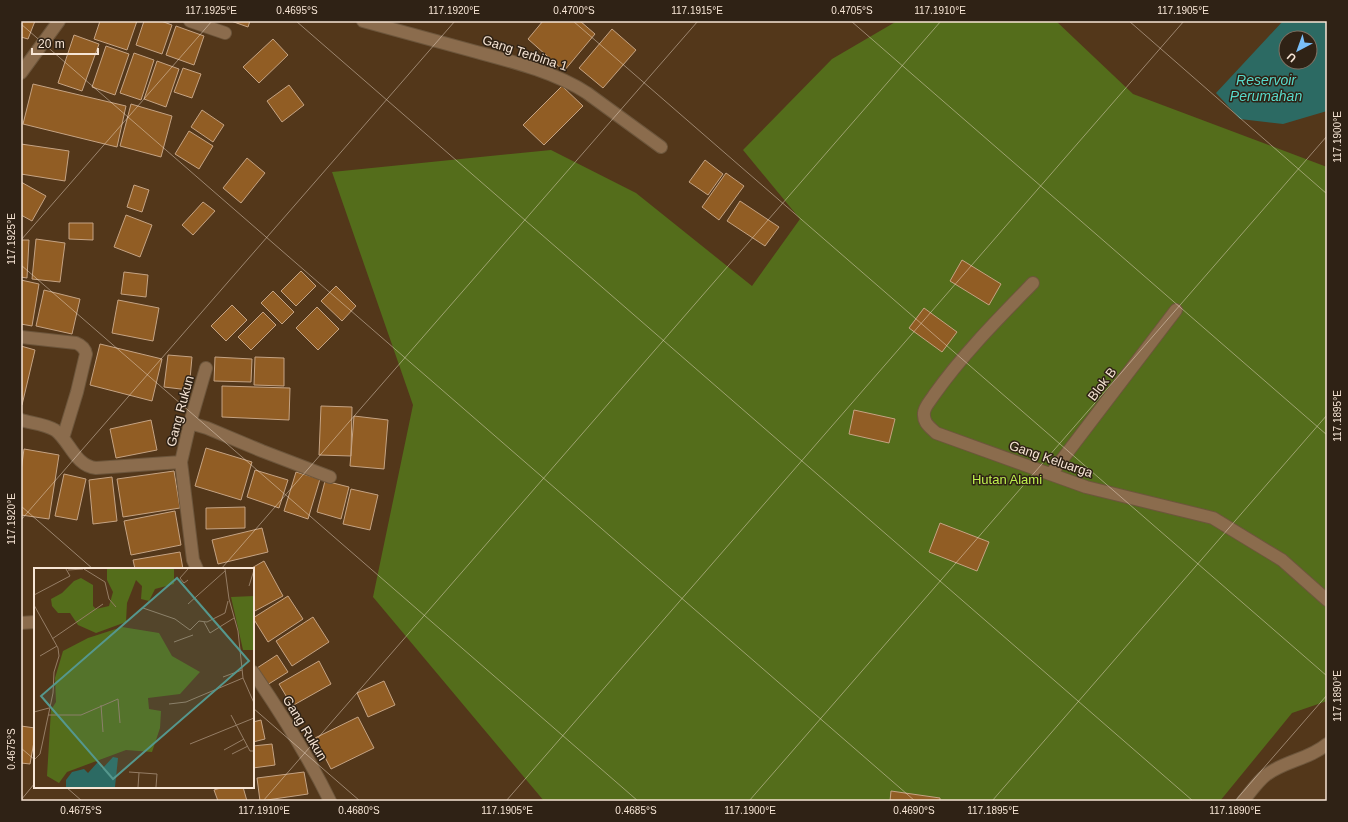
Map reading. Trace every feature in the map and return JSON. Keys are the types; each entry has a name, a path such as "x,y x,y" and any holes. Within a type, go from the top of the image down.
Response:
{"street":[{"path":"21,73 59,21"},
{"path":"190,21 225,33"},
{"name":"Gang Terbina 1","path":"363,21 508,60 558,78 587,93 661,147"},
{"name":"Gang Keluarga","path":"1033,283 996,321 945,380 924,412 926,423 936,433 1086,487 1213,518 1282,560 1327,600"},
{"name":"Blok B","path":"1051,474 1176,310"},
{"path":"21,337 76,343 81,345 86,351 77,392 63,438"},
{"name":"Gang Rukun","path":"197,568 193,560 181,462 190,423 206,368"},
{"name":"Gang Rukun","path":"21,420 55,430 82,463 89,468 181,462"},
{"path":"190,423 207,428 330,477"},
{"path":"21,623 34,622"},
{"name":"Gang Rukun","path":"254,673 277,707 322,783 330,801"},
{"path":"1243,801 1266,775 1284,765 1320,750 1327,744"}],"green space":[{"name":"Hutan Alami","path":"897,21 1056,21 1133,94 1327,167 1327,701 1292,713 1220,801 544,801 373,597 413,405 332,172 551,150 636,193 752,286 800,219 743,150 832,59"}],"water":[{"name":"Reservoir Perumahan","path":"1283,21 1327,21 1327,111 1283,124 1240,119 1216,93"}],"building":[{"path":"21,21 35,21 28,39 21,37"},
{"path":"100,21 137,21 127,50 94,39"},
{"path":"144,21 161,21 172,25 162,54 136,45"},
{"path":"231,21 250,21 248,27"},
{"path":"543,21 580,21 595,34 564,71 528,39"},
{"path":"176,26 204,36 194,65 166,55"},
{"path":"612,29 636,50 603,88 579,68"},
{"path":"74,35 99,44 82,91 58,83"},
{"path":"273,39 288,55 259,83 243,67"},
{"path":"106,46 129,54 115,95 92,87"},
{"path":"134,53 154,60 141,100 120,93"},
{"path":"157,61 179,69 166,107 144,99"},
{"path":"183,68 201,74 192,98 174,92"},
{"path":"33,84 126,106 117,147 23,124"},
{"path":"289,85 304,105 282,122 267,101"},
{"path":"562,86 583,106 544,145 523,125"},
{"path":"131,104 172,116 161,157 120,146"},
{"path":"202,110 224,125 213,142 191,127"},
{"path":"189,131 213,146 199,169 175,154"},
{"path":"21,144 69,151 65,181 21,174"},
{"path":"247,158 265,173 241,203 223,188"},
{"path":"705,160 723,174 708,195 689,182"},
{"path":"726,173 744,186 719,220 702,207"},
{"path":"21,182 46,196 32,221 21,215"},
{"path":"134,185 149,190 142,212 127,207"},
{"path":"740,201 779,227 765,246 727,221"},
{"path":"203,202 215,211 193,235 182,225"},
{"path":"126,215 152,225 140,257 114,247"},
{"path":"69,223 93,223 93,240 69,239"},
{"path":"36,239 65,243 60,282 32,279"},
{"path":"21,240 29,240 27,278 21,277"},
{"path":"962,260 1001,284 989,305 950,281"},
{"path":"301,271 316,286 296,306 281,291"},
{"path":"124,272 148,275 146,297 121,294"},
{"path":"21,280 39,284 32,326 21,324"},
{"path":"336,286 356,306 342,321 321,301"},
{"path":"44,290 80,299 72,334 36,326"},
{"path":"273,291 294,312 282,324 261,303"},
{"path":"118,300 159,308 153,341 112,333"},
{"path":"232,305 247,320 226,341 211,326"},
{"path":"317,307 339,329 318,350 296,328"},
{"path":"924,308 957,332 942,352 909,328"},
{"path":"263,312 276,325 251,350 238,337"},
{"path":"100,344 162,359 152,401 90,385"},
{"path":"21,346 35,350 22,405 21,405"},
{"path":"168,355 192,357 189,390 164,387"},
{"path":"215,357 252,359 251,382 214,381"},
{"path":"255,357 284,358 284,386 254,385"},
{"path":"222,386 290,388 289,420 222,417"},
{"path":"321,406 352,407 351,456 319,455"},
{"path":"854,410 895,419 889,443 849,434"},
{"path":"354,416 388,420 384,469 350,466"},
{"path":"151,420 157,450 116,458 110,429"},
{"path":"206,448 252,462 241,500 195,486"},
{"path":"24,449 59,455 49,519 21,515 21,471"},
{"path":"255,470 288,480 279,508 247,497"},
{"path":"174,471 180,508 123,517 117,479"},
{"path":"296,472 320,479 308,519 284,511"},
{"path":"64,474 86,479 77,520 55,516"},
{"path":"112,477 117,521 93,524 89,480"},
{"path":"325,481 349,487 341,519 317,512"},
{"path":"351,489 378,495 370,530 343,524"},
{"path":"245,507 245,528 206,529 206,508"},
{"path":"175,511 181,545 131,555 124,521"},
{"path":"940,523 989,542 977,571 929,552"},
{"path":"262,528 268,552 218,564 212,540"},
{"path":"180,552 183,568 135,568 133,560"},
{"path":"264,561 283,596 254,611 254,568 252,568"},
{"path":"288,596 303,619 268,642 254,617"},
{"path":"313,617 329,642 292,666 276,641"},
{"path":"277,655 288,672 267,685 257,668"},
{"path":"319,661 331,684 292,706 279,684"},
{"path":"384,681 395,705 368,717 357,693"},
{"path":"358,717 374,748 331,769 315,738"},
{"path":"261,720 265,739 254,742 254,722"},
{"path":"21,726 34,728 34,742 30,764 21,763"},
{"path":"272,744 275,765 254,768 254,746"},
{"path":"304,772 308,794 260,801 257,778"},
{"path":"221,788 243,788 247,801 218,801 214,790"},
{"path":"891,791 940,798 940,801 890,801"}]}
